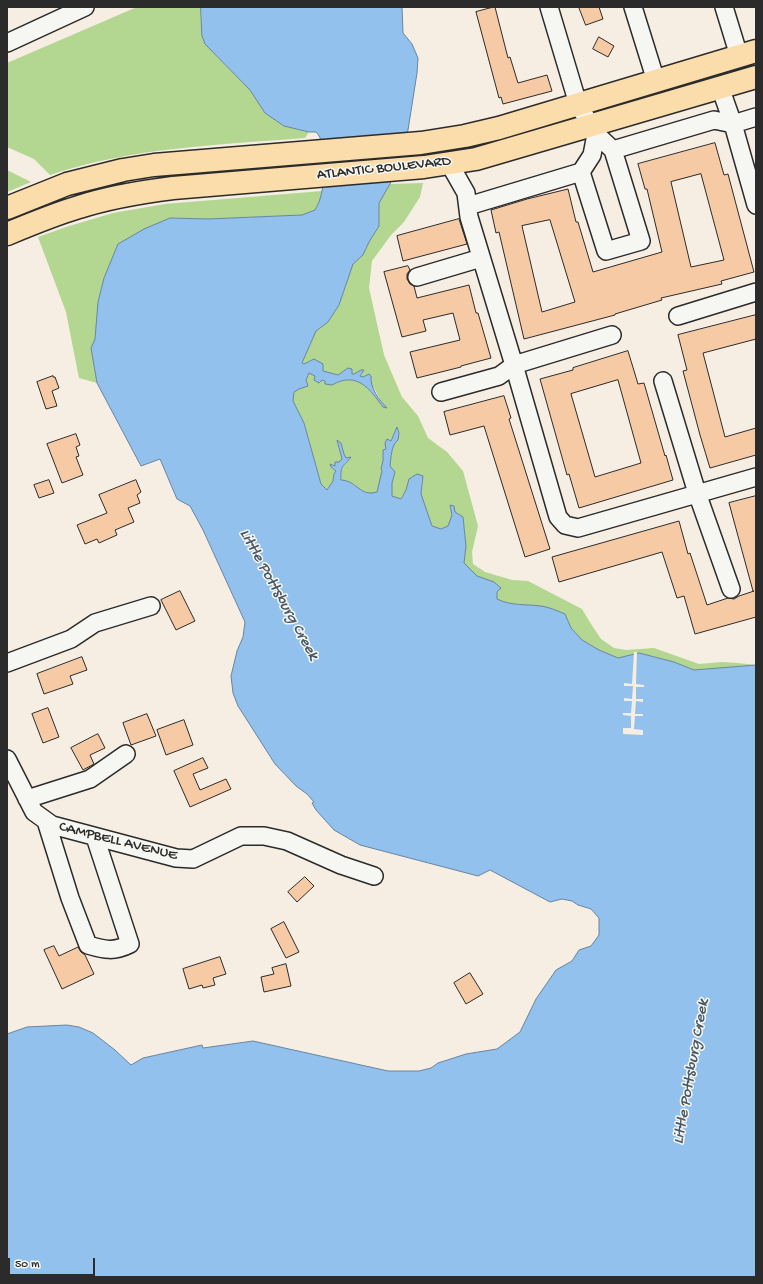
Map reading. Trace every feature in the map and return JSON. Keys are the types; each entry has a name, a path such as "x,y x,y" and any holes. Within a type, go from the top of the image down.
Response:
{"main road":[{"name":"ATLANTIC BOULEVARD","path":"7,208 67,184 122,170 154,165 422,143 465,136 499,128 748,53"},
{"name":"ATLANTIC BOULEVARD","path":"7,234 78,207 138,193 173,188 424,167 476,159 594,130 756,76"}],"street":[{"path":"7,43 85,7"},
{"path":"549,7 578,104 594,130 613,150 641,240 606,251 581,172"},
{"path":"633,7 656,81"},
{"path":"724,7 748,53"},
{"path":"720,87 733,124 756,205"},
{"path":"613,150 714,120 733,124 756,117"},
{"path":"468,206 581,172 592,156 594,130"},
{"path":"449,164 466,193 469,217 558,517 565,525 578,528 756,477"},
{"path":"48,191 58,214"},
{"path":"417,276 481,258"},
{"path":"678,316 756,292"},
{"path":"441,392 499,376 514,365 612,335"},
{"path":"663,381 697,493 731,589"},
{"path":"7,663 70,639 95,623 151,606"},
{"path":"27,799 90,779 126,754"},
{"path":"7,791 11,767"},
{"name":"CAMPBELL AVENUE","path":"11,767 34,812 52,825 176,858 193,859 241,836 264,836 287,841 341,865 374,876"},
{"path":"46,821 70,898 88,945 105,950 120,949 130,944 95,836"}],"green space":[{"path":"137,7 201,7 202,36 205,44 250,90 265,113 284,126 309,132 305,138 209,145 144,153 112,158 50,175 34,159 7,147 7,63"},
{"path":"7,170 31,182 7,192"},
{"path":"423,183 420,197 404,222 391,235 372,261 369,288 384,355 402,397 418,416 428,438 447,452 463,471 478,526 472,552 473,564 485,572 512,580 528,581 582,609 601,639 614,648 626,650 654,648 699,664 722,662 756,665 694,670 674,662 639,653 618,658 599,650 582,640 571,628 565,614 535,605 513,604 496,599 497,592 501,588 494,582 477,576 464,563 466,546 463,517 455,512 450,505 452,515 448,526 441,529 432,526 421,494 423,481 409,479 406,490 400,499 392,496 392,483 395,472 390,466 393,448 398,440 399,433 397,428 386,449 383,450 382,471 377,492 370,494 358,489 354,484 341,480 342,468 350,457 346,458 341,443 337,440 342,459 335,467 331,464 331,467 336,471 333,481 327,490 321,484 304,423 293,401 294,392 306,380 309,372 332,385 341,381 349,380 362,384 373,394 383,407 386,407 369,381 360,376 364,370 352,374 348,368 338,375 302,363 316,331 328,322 339,305 353,264 363,255 379,226 379,203 390,184"},
{"path":"322,191 320,200 315,210 302,215 208,219 170,218 118,244 104,278 98,302 95,339 91,348 97,383 79,378 66,312 38,237 113,213 165,204"}],"water":[{"name":"Little Pottsburg Creek","path":"201,7 402,7 403,33 412,44 418,58 408,130 390,184 379,203 379,226 363,255 353,264 339,305 328,322 316,331 302,363 304,364 314,359 323,364 323,371 338,375 348,368 352,369 352,374 364,370 360,376 363,377 369,374 371,376 372,385 378,398 387,408 383,407 373,394 362,384 349,380 341,381 332,385 325,384 325,381 322,380 319,383 314,380 315,376 309,373 306,380 308,386 294,392 293,401 304,423 321,484 327,490 333,481 336,471 330,464 335,466 335,462 339,462 342,459 337,440 341,443 346,458 351,457 342,468 341,480 351,483 362,491 371,493 377,492 382,471 383,450 386,449 385,443 387,439 391,441 397,427 399,433 398,440 393,448 390,466 395,472 392,483 392,496 401,499 406,490 409,479 417,474 423,476 421,494 432,526 441,529 448,526 452,515 450,505 454,506 455,512 463,517 466,546 464,563 477,576 494,582 501,588 497,592 497,599 513,604 535,605 553,609 565,614 571,628 582,640 599,650 618,658 639,653 674,662 694,670 756,665 756,1277 7,1277 7,1034 27,1027 67,1025 79,1027 93,1033 131,1065 143,1058 202,1045 203,1048 253,1041 388,1071 419,1071 431,1068 438,1063 466,1054 497,1049 520,1032 536,999 556,970 572,961 579,950 591,946 599,935 599,918 591,909 578,905 572,901 562,899 550,902 490,870 478,876 360,845 334,830 316,810 312,803 314,802 307,794 296,786 275,764 238,706 233,693 231,676 237,651 243,637 245,622 203,530 190,506 177,499 160,459 141,466 97,383 91,348 95,339 98,302 104,278 118,244 144,229 170,218 208,219 302,215 315,210 319,203 324,174 324,154 320,137 316,132 309,132 284,126 265,113 250,90 205,44 202,36"}],"pier":[{"path":"634,652 637,652 636,684 644,685 644,687 636,687 636,699 643,699 643,702 636,701 635,714 643,714 643,716 635,716 634,729 643,730 643,735 623,734 623,728 631,728 631,716 623,715 623,713 631,713 632,701 624,701 624,698 632,699 633,686 624,686 624,683 632,684"}],"building":[{"path":"495,7 508,58 510,57 518,83 547,75 552,91 503,104 501,97 499,98 476,12"},
{"path":"579,7 599,7 603,19 586,25"},
{"path":"599,37 614,46 608,57 593,49"},
{"path":"715,143 724,175 728,174 754,272 721,281 722,284 661,298 662,300 615,315 524,339 499,232 496,233 491,210 568,189 576,222 578,222 593,272 662,252 647,189 645,189 638,164","holes":["701,174 724,260 691,267 671,182","550,220 575,302 542,312 522,226"]},
{"path":"459,219 467,244 403,261 397,236"},
{"path":"408,266 410,270 407,274 407,279 410,284 414,286 417,298 469,285 476,313 478,313 491,358 417,378 410,352 460,340 453,313 423,320 426,331 402,337 384,272"},
{"path":"756,315 756,339 703,353 725,437 756,428 756,455 710,468 683,371 687,370 678,335"},
{"path":"628,351 638,384 644,383 673,480 579,508 569,474 567,475 540,379 573,370 573,368","holes":["618,380 641,463 595,477 571,394"]},
{"path":"53,376 55,377 59,388 52,391 57,406 46,409 37,382"},
{"path":"504,396 511,418 509,419 550,549 525,557 484,426 450,435 444,412"},
{"path":"76,434 80,445 76,447 79,456 76,457 83,475 62,483 47,444"},
{"path":"49,480 54,493 39,498 34,485"},
{"path":"136,480 141,492 137,495 140,503 128,508 134,522 115,530 117,535 99,543 97,539 85,544 77,525 107,513 99,495"},
{"path":"756,496 756,617 695,634 684,596 677,598 662,552 559,582 552,557 679,521 688,554 690,553 707,605 728,598 734,599 754,591 729,503"},
{"path":"180,591 195,621 176,630 161,600"},
{"path":"82,657 87,670 70,676 73,684 44,694 37,674"},
{"path":"48,708 59,737 43,743 32,714"},
{"path":"147,714 156,736 131,745 123,723"},
{"path":"184,720 193,745 166,755 157,730"},
{"path":"98,734 105,748 90,755 94,764 83,770 71,748"},
{"path":"203,758 208,768 193,774 200,790 226,779 231,789 190,807 174,771"},
{"path":"305,877 314,886 297,902 288,892"},
{"path":"284,922 299,952 286,958 271,929"},
{"path":"54,946 59,956 78,947 85,955 94,974 62,989 44,950"},
{"path":"220,957 226,974 213,978 215,985 203,988 202,985 189,989 183,969"},
{"path":"286,964 291,986 264,992 261,977 274,974 272,968"},
{"path":"470,973 483,994 466,1004 454,983"}]}
